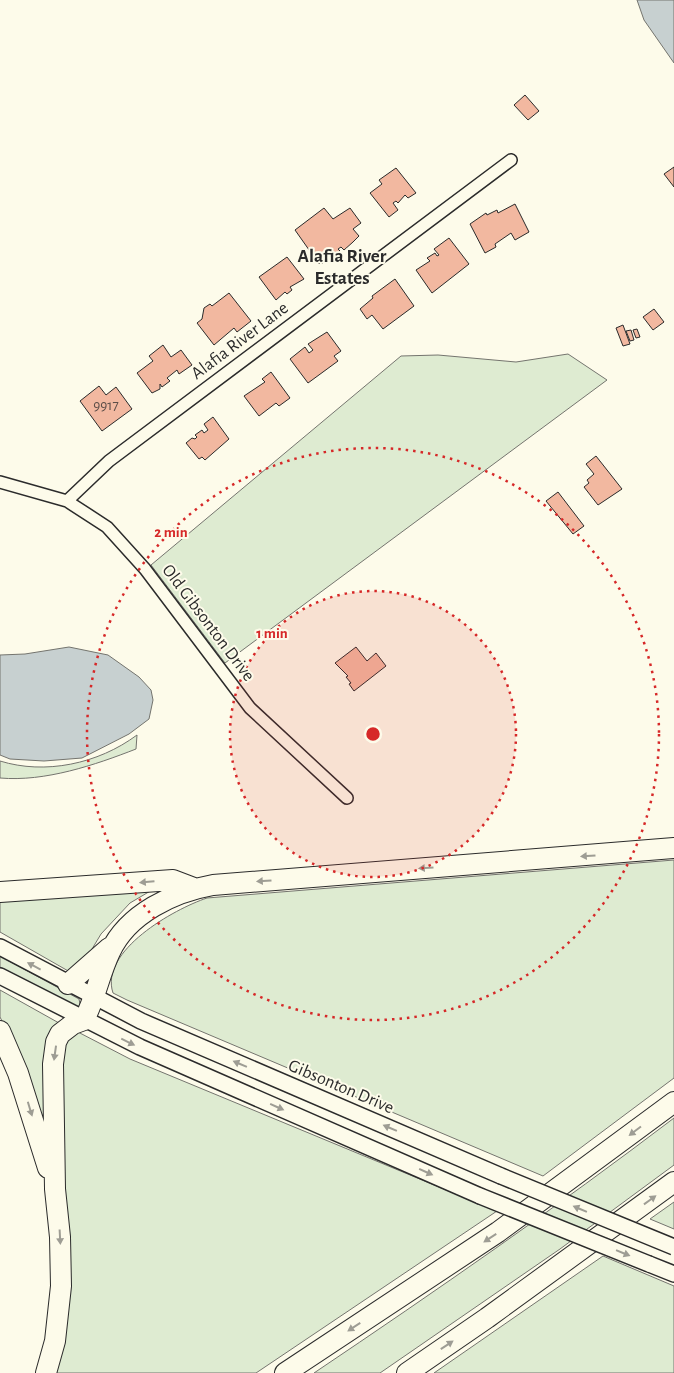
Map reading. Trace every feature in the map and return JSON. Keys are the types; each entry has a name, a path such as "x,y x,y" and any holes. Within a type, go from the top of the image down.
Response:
{"highway":[{"path":"68,984 80,976 99,955 113,945 147,911 160,902 194,888 674,848"},
{"path":"0,892 173,880 194,888"},
{"path":"46,1373 55,1341 61,1286 60,1237 55,1189 53,1064 56,1042 66,1028 84,1020 96,998 102,974 113,945"},
{"path":"0,1031 18,1072 55,1189"},
{"path":"285,1373 498,1232 674,1102"},
{"path":"406,1373 487,1318 674,1182"}],"main road":[{"name":"Gibsonton Drive","path":"0,947 96,998 215,1054 501,1176 674,1247"},
{"path":"0,976 140,1048 480,1196 674,1274"}],"street":[{"name":"Alafia River Lane","path":"67,502 109,461 511,160"},
{"name":"Old Gibsonton Drive","path":"0,482 67,502 107,527 146,569 250,708 348,798"}],"green space":[{"path":"568,354 607,380 225,663 151,565 401,356 438,355 516,362"},
{"path":"137,735 136,749 104,761 52,775 17,779 0,778 0,761 35,767 71,764 105,753"},
{"path":"674,860 674,1078 543,1176 113,993 112,977 117,962 128,947 159,922 207,898"},
{"path":"152,890 130,903 101,934 86,959 70,972 0,932 0,896"},
{"path":"0,956 79,999 81,1009 0,967"},
{"path":"0,990 59,1023 50,1143 12,1041 0,1017"},
{"path":"76,1031 130,1059 497,1211 256,1373 52,1373 64,1193 62,1044"},
{"path":"674,1118 674,1165 560,1249 380,1373 314,1373 496,1248"},
{"path":"674,1202 674,1229 650,1219"},
{"path":"603,1256 674,1286 674,1373 434,1373"}],"shaded area":[{"path":"637,0 674,0 674,63 644,20"},
{"path":"69,647 108,655 139,677 151,690 153,700 149,719 129,734 82,758 44,761 10,759 0,755 0,655 25,654"}],"building":[{"path":"525,95 539,111 528,120 514,105"},
{"path":"674,167 674,187 664,174"},
{"path":"396,168 416,193 408,198 405,195 398,203 396,201 393,203 398,210 389,217 370,193 382,184 379,180"},
{"path":"515,204 529,232 515,240 511,233 495,244 496,247 485,253 470,224 486,213 487,215 497,210 498,213"},
{"path":"324,208 333,219 350,208 361,223 353,229 359,236 353,242 344,250 341,247 338,249 340,251 333,257 332,254 322,264 321,262 319,264 295,230"},
{"path":"449,238 469,264 432,293 416,270 430,261 427,258 435,253 437,256 439,255 434,249"},
{"path":"287,257 304,279 290,287 292,290 287,294 285,292 276,300 259,277"},
{"path":"395,279 414,306 383,329 372,315 367,319 360,309 373,298 372,296"},
{"path":"229,293 251,321 237,332 234,328 214,345 197,323 202,319 204,308 210,304 212,306"},
{"path":"654,309 664,322 653,330 643,317"},
{"path":"623,325 630,344 623,346 616,328"},
{"path":"637,329 640,337 636,338 633,330"},
{"path":"631,330 634,340 630,341 626,331"},
{"path":"327,332 341,351 334,356 338,361 308,383 290,359 305,347 309,353 313,350 308,344"},
{"path":"163,345 171,357 181,350 192,365 179,374 177,370 167,378 170,381 162,387 160,384 160,389 152,393 137,373 153,361 149,356"},
{"path":"271,372 290,398 279,406 276,403 259,416 244,396 265,382 262,379"},
{"path":"99,386 106,395 116,387 132,409 102,431 80,401"},
{"path":"213,417 229,439 205,460 202,457 199,459 186,443 192,438 195,439 197,437 195,435 202,430 204,433 208,430 204,424"},
{"path":"596,456 622,489 598,505 584,487 589,483 587,480 594,474 586,464"},
{"path":"558,492 584,526 573,534 546,501"},
{"path":"356,647 367,661 376,653 386,666 354,691 346,677 348,676 335,663"}],"district":[{"name":"Alafia River Estates","path":"342,267"}]}
